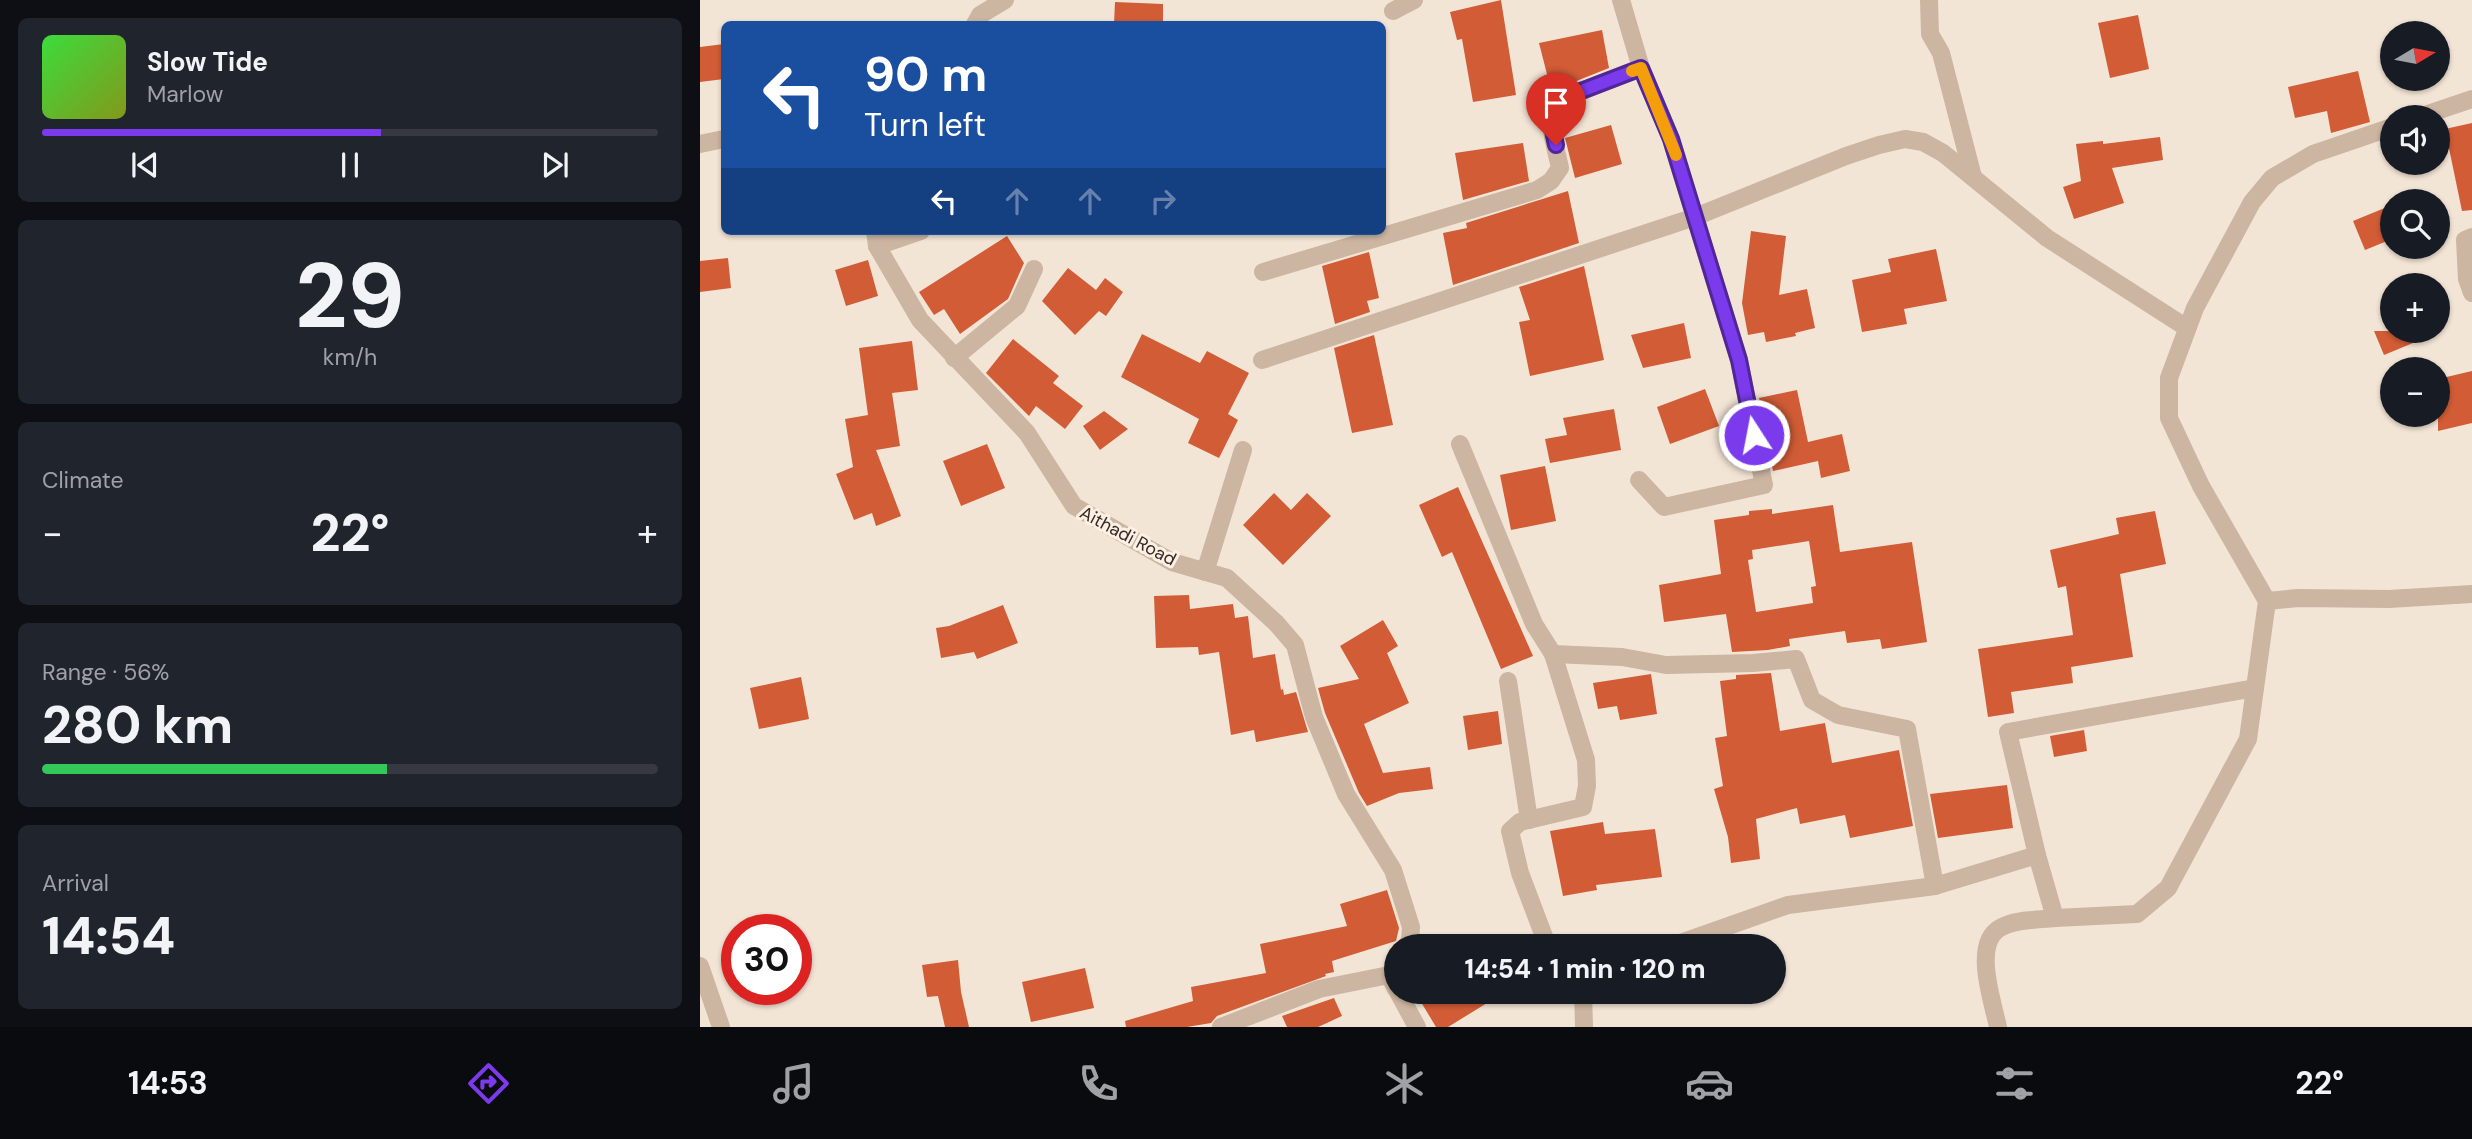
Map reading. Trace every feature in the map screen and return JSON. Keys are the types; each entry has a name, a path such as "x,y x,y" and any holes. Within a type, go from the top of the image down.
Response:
{"street":[{"path":"977,21 980,15 1005,0"},
{"path":"1393,11 1414,0"},
{"path":"1621,0 1641,68 1671,139 1739,360 1764,485 1664,507 1639,480"},
{"path":"1930,0 1930,34 1941,53 1973,177"},
{"path":"1263,272 1538,190 1551,181 1560,168 1551,122 1554,107 1563,98 1641,68"},
{"path":"2450,107 2472,99"},
{"path":"1998,1027 1987,978 1985,955 1988,940 2000,928 2024,921 2137,914 2168,888 2248,739 2267,601 2201,486 2169,418 2169,378 2195,308 2252,202 2272,178 2313,154 2380,131"},
{"path":"1262,360 1695,217 1846,156 1905,139 1923,142 1943,153 2047,238 2187,328"},
{"path":"700,144 721,140"},
{"path":"876,238 895,235"},
{"path":"2472,237 2465,240 2467,279 2472,293"},
{"name":"Aithadi Road","path":"876,238 920,320 1027,433 1074,506 1172,562 1227,578 1276,623 1295,645 1314,717 1346,794 1393,870 1411,927 1410,934"},
{"path":"954,358 1017,306 1034,269"},
{"path":"1460,444 1534,624 1553,654 1586,760 1587,786 1583,807 1520,822 1510,831 1520,873 1543,934"},
{"path":"1205,572 1243,450"},
{"path":"2267,601 2472,594"},
{"path":"1553,654 1622,657 1666,665 1796,659 1812,700 1838,715 1907,729 1935,886"},
{"path":"1508,681 1529,820"},
{"path":"2055,918 2008,732 2255,688"},
{"path":"1706,934 1788,905 1935,886 2037,855"},
{"path":"700,966 721,1027"},
{"path":"1221,1027 1319,989 1384,981"},
{"path":"1406,1004 1417,1027"},
{"path":"1583,1004 1584,1027"}],"building":[{"path":"1501,0 1516,95 1473,102 1462,39 1457,40 1450,12"},
{"path":"1115,2 1163,4 1163,21 1114,21"},
{"path":"2138,15 2149,69 2110,78 2098,23"},
{"path":"1602,30 1609,68 1574,82 1550,86 1539,43"},
{"path":"721,44 721,79 700,82 700,47"},
{"path":"2358,71 2370,122 2331,133 2327,111 2295,118 2288,87"},
{"path":"2472,123 2472,210 2462,211 2450,153 2450,128"},
{"path":"1611,125 1622,164 1575,178 1565,138"},
{"path":"2160,137 2163,160 2112,168 2124,203 2074,219 2063,187 2081,181 2076,144 2103,141 2103,144"},
{"path":"1523,143 1529,181 1463,200 1455,153"},
{"path":"1568,191 1579,243 1453,285 1443,233 1467,228 1466,223"},
{"path":"2380,210 2380,244 2365,250 2353,221"},
{"path":"1751,231 1786,236 1779,295 1807,289 1815,328 1795,333 1796,336 1766,342 1764,332 1748,335 1742,303"},
{"path":"1007,236 1024,263 1008,299 960,334 944,309 934,315 919,292"},
{"path":"1936,249 1947,301 1904,309 1907,324 1862,332 1852,280 1891,272 1888,259"},
{"path":"1369,252 1379,298 1367,301 1370,312 1335,324 1322,266"},
{"path":"728,258 731,288 700,292 700,261"},
{"path":"868,260 878,296 846,306 835,270"},
{"path":"1584,266 1604,360 1530,376 1519,322 1530,320 1519,287"},
{"path":"1068,268 1096,290 1105,278 1123,292 1106,316 1099,311 1075,335 1042,301"},
{"path":"1684,323 1691,358 1643,368 1631,335"},
{"path":"2374,331 2380,331 2380,343 2413,343 2384,355"},
{"path":"1142,334 1200,363 1207,351 1249,373 1228,414 1238,420 1219,458 1188,443 1199,419 1121,377"},
{"path":"1374,335 1393,425 1352,433 1334,348"},
{"path":"1013,339 1059,376 1053,383 1083,406 1065,429 1036,406 1029,416 986,373"},
{"path":"912,341 918,390 892,393 900,446 876,450 901,516 876,526 872,513 854,520 836,474 853,467 845,419 868,415 859,348"},
{"path":"2472,371 2472,423 2438,431 2438,427 2450,427 2450,376"},
{"path":"1705,389 1719,426 1670,444 1657,407"},
{"path":"1797,390 1808,442 1842,434 1850,471 1821,478 1818,461 1773,471 1769,450 1776,449 1772,433 1767,434 1759,398"},
{"path":"1614,409 1621,450 1550,463 1545,439 1567,435 1563,418"},
{"path":"1104,411 1128,429 1100,450 1083,426"},
{"path":"987,444 1005,488 961,506 943,461"},
{"path":"1545,466 1556,521 1511,530 1500,475"},
{"path":"1458,487 1533,656 1501,669 1452,552 1442,557 1419,505"},
{"path":"1274,493 1291,510 1307,493 1331,516 1283,565 1243,525"},
{"path":"1833,505 1840,552 1912,542 1927,642 1882,649 1880,639 1847,643 1845,631 1789,639 1790,646 1732,652 1726,614 1664,622 1659,585 1721,574 1714,520 1749,515 1749,511 1772,509 1772,514","holes":["1809,541 1816,586 1811,587 1813,603 1756,612 1748,560 1753,559 1752,550"]},
{"path":"2155,511 2166,564 2120,574 2133,657 2071,667 2073,683 2011,692 2014,713 1988,717 1978,649 2073,635 2066,586 2058,588 2050,550 2119,534 2116,518"},
{"path":"1189,595 1190,609 1233,604 1235,618 1248,616 1253,658 1275,654 1281,690 1283,689 1284,695 1296,692 1308,732 1256,742 1254,730 1231,735 1219,652 1199,655 1198,647 1156,648 1154,596"},
{"path":"1003,605 1018,643 977,659 974,652 941,658 936,628 949,626"},
{"path":"1383,620 1398,646 1387,653 1409,703 1364,724 1383,773 1430,767 1433,789 1399,793 1367,806 1325,713 1318,688 1359,679 1340,646"},
{"path":"1771,673 1780,731 1825,723 1832,763 1899,750 1913,826 1850,838 1845,815 1800,824 1797,808 1756,819 1760,859 1731,863 1728,837 1714,789 1723,786 1715,738 1727,736 1720,681 1736,679 1736,675"},
{"path":"1651,674 1657,714 1620,720 1617,706 1598,709 1593,683"},
{"path":"801,677 809,719 759,729 750,688"},
{"path":"1498,711 1502,744 1468,750 1463,716"},
{"path":"2084,730 2087,751 2054,757 2050,736"},
{"path":"2007,785 2013,828 1938,838 1930,794"},
{"path":"1603,822 1605,834 1655,829 1662,877 1596,885 1597,890 1563,896 1550,831"},
{"path":"1387,890 1399,928 1398,934 1384,934 1384,945 1332,961 1334,972 1325,974 1326,976 1217,1016 1211,1023 1187,1027 1126,1027 1125,1021 1193,1001 1191,987 1266,973 1260,944 1347,926 1340,904"},
{"path":"958,960 961,992 969,1027 945,1027 938,996 927,997 922,965"},
{"path":"1085,968 1094,1008 1031,1022 1022,982"},
{"path":"1334,998 1342,1016 1318,1027 1287,1027 1282,1016"},
{"path":"1422,1004 1485,1004 1448,1027 1436,1027"}],"slow traffic":[{"path":"1632,71 1641,68 1676,155"}],"route":[{"path":"1556,145 1551,122 1554,107 1563,98 1641,68 1671,139 1739,360 1754,435"}]}
